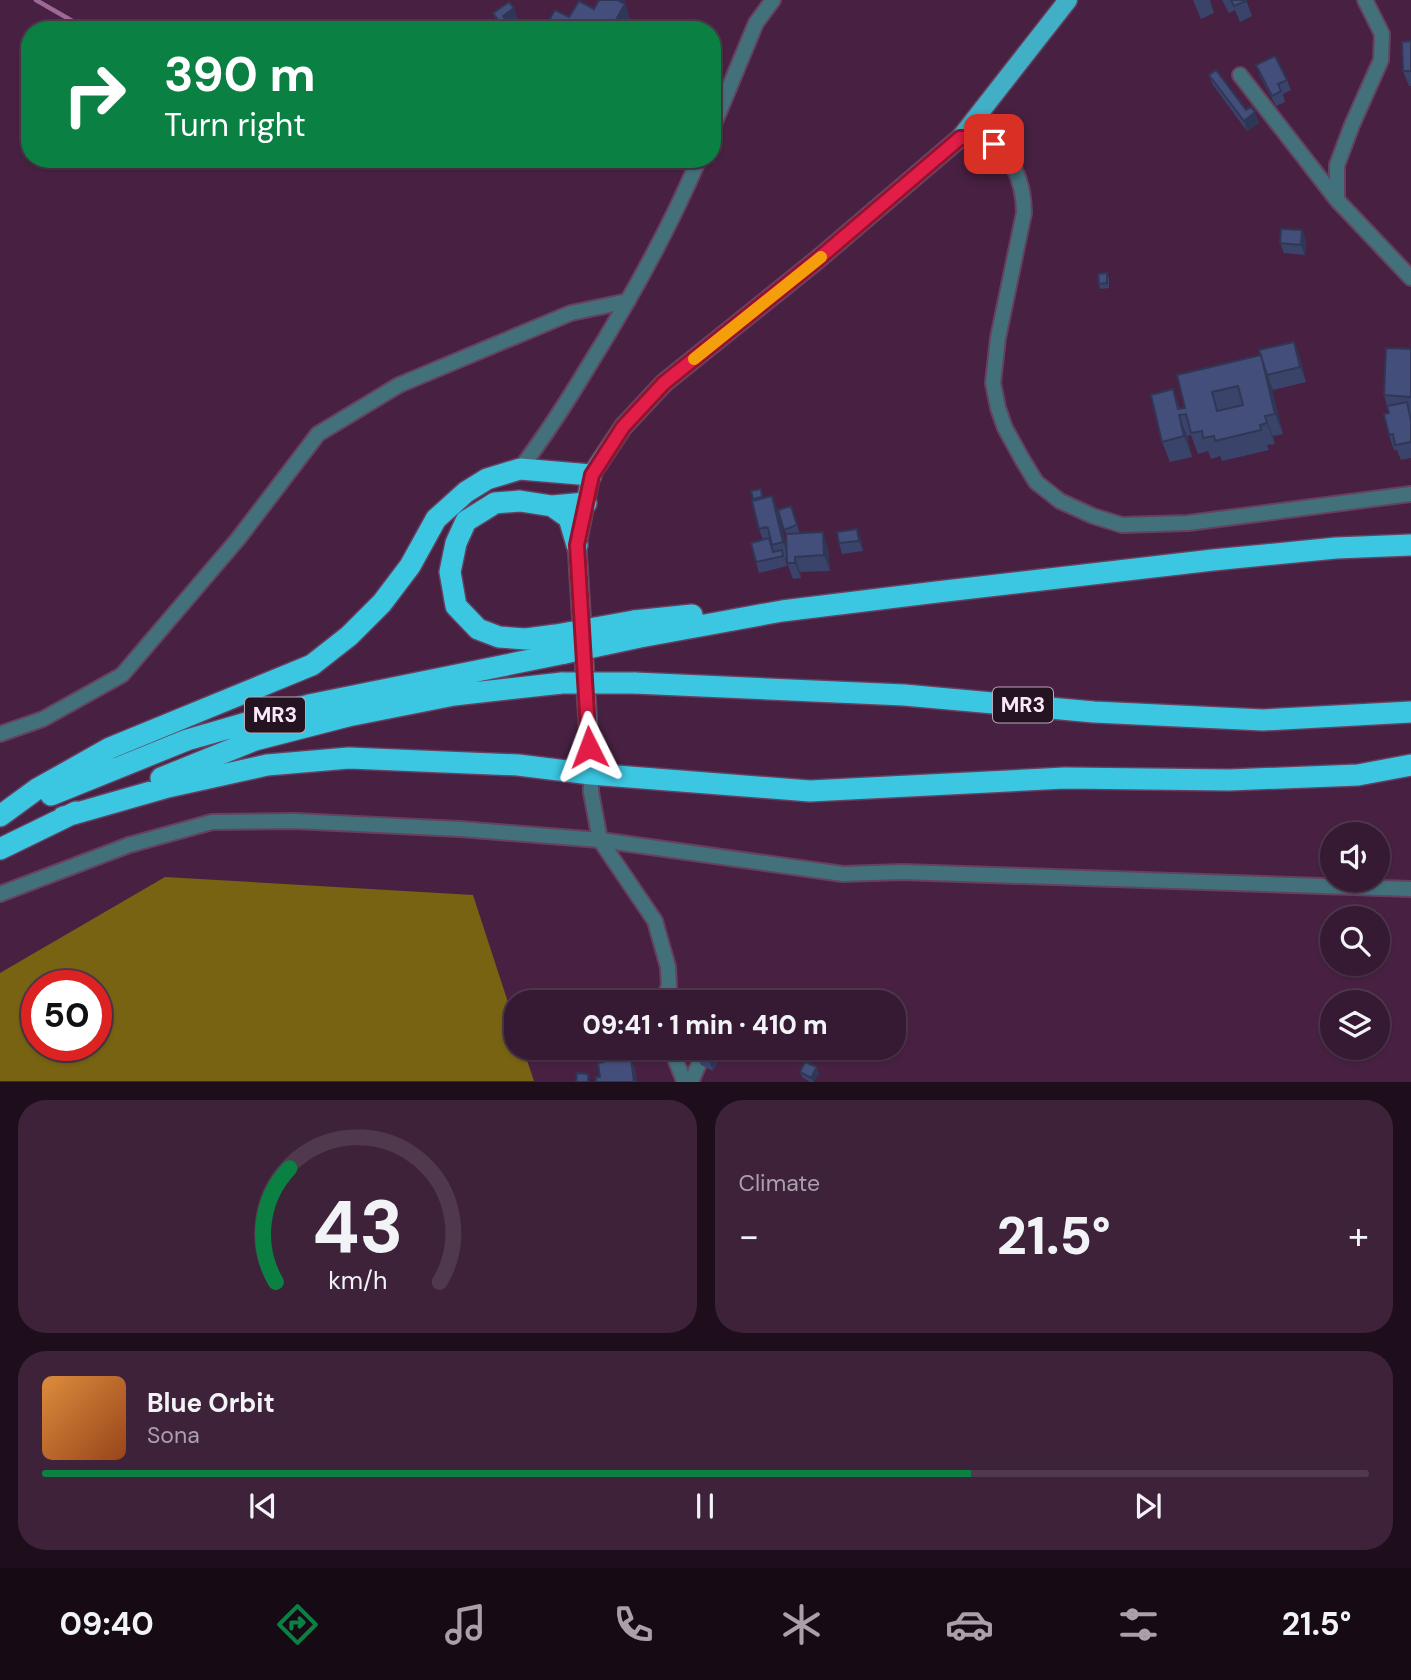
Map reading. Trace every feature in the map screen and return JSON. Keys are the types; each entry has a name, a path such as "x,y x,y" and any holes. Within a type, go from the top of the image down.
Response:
{"highway":[{"path":"0,816 37,789 110,748 312,665 349,636 382,603 410,566 436,519 466,492 487,479 520,469 592,475"},
{"path":"561,644 499,637 478,629 456,606 450,572 456,543 466,521 495,503 520,500 552,506 586,503"},
{"path":"552,506 569,518 577,545"},
{"name":"MR3","path":"0,824 57,792 187,740 309,705 561,644 637,629 1213,560 1336,548 1411,545"},
{"name":"MR3","path":"0,849 63,817 255,740 348,716 454,695 562,683 634,683 904,695 1094,712 1263,720 1411,712"},
{"path":"63,817 168,787 267,765 349,758 518,765 590,774 810,791 1065,778 1229,780 1358,775 1411,765"}],"main road":[{"path":"590,774 577,545 592,475 623,427 664,383 817,260 960,138 1068,0"}],"street":[{"path":"721,107 756,23 773,0"},
{"path":"1338,200 1337,165 1381,60 1382,34 1364,0"},
{"path":"1240,75 1338,200 1411,278"},
{"path":"960,138 979,138 994,144 1007,156 1018,175 1024,197 1024,213 998,338 993,383 1005,428 1022,459 1036,482 1060,501 1122,525 1188,523 1411,494"},
{"path":"520,469 544,438 628,302 651,261 695,168"},
{"path":"0,734 43,719 122,675 238,539 318,434 399,385 572,313 628,302"},
{"path":"590,774 600,840 655,920 668,967 667,990"},
{"path":"0,894 129,845 212,822 295,821 446,828 600,840 843,874 902,872 1411,889"},
{"path":"676,1060 684,1081 689,1082 700,1060"}],"shaded area":[{"path":"165,877 473,895 504,990 504,1060 527,1060 534,1081 0,1081 0,973"}],"building":[{"path":"599,0 619,0 625,4 615,21 549,21 555,10 569,17 579,1 594,9"},
{"path":"1231,0 1246,0 1246,1 1234,6"},
{"path":"509,2 514,8 503,16 507,21 499,21 493,13"},
{"path":"1411,41 1411,71 1403,71 1402,42"},
{"path":"1275,56 1287,80 1278,84 1281,91 1272,96 1256,65"},
{"path":"1216,70 1246,110 1251,107 1255,112 1244,121 1209,75"},
{"path":"1281,229 1302,230 1301,245 1280,243"},
{"path":"1107,273 1107,283 1099,284 1098,274"},
{"path":"1294,342 1300,367 1267,375 1259,350"},
{"path":"1386,348 1411,349 1411,397 1384,395"},
{"path":"1261,355 1275,414 1265,416 1267,423 1260,425 1261,430 1215,441 1214,436 1203,438 1202,431 1191,433 1186,414 1179,415 1184,436 1162,442 1151,395 1173,389 1178,409 1185,408 1177,375","holes":["1238,386 1243,405 1217,411 1212,392"]},
{"path":"1407,402 1411,442 1395,445 1393,434 1389,435 1384,414 1389,413 1387,406"},
{"path":"761,489 762,497 753,499 751,491"},
{"path":"772,496 783,542 772,545 768,528 759,529 752,501"},
{"path":"791,506 797,525 784,530 778,510"},
{"path":"857,529 859,541 839,543 837,532"},
{"path":"823,532 824,555 795,557 795,563 787,563 786,534"},
{"path":"769,538 773,552 782,550 783,556 756,562 751,543"},
{"path":"631,1060 634,1082 596,1082 596,1077 600,1077 598,1063"},
{"path":"805,1062 817,1067 811,1078 800,1072"},
{"path":"577,1073 588,1074 588,1082 576,1082"}],"waterway":[{"path":"36,0 72,21"}],"slow traffic":[{"path":"694,359 821,257"}],"route":[{"path":"589,747 577,545 592,475 623,427 664,383 817,260 960,138 979,138 994,144"}]}
